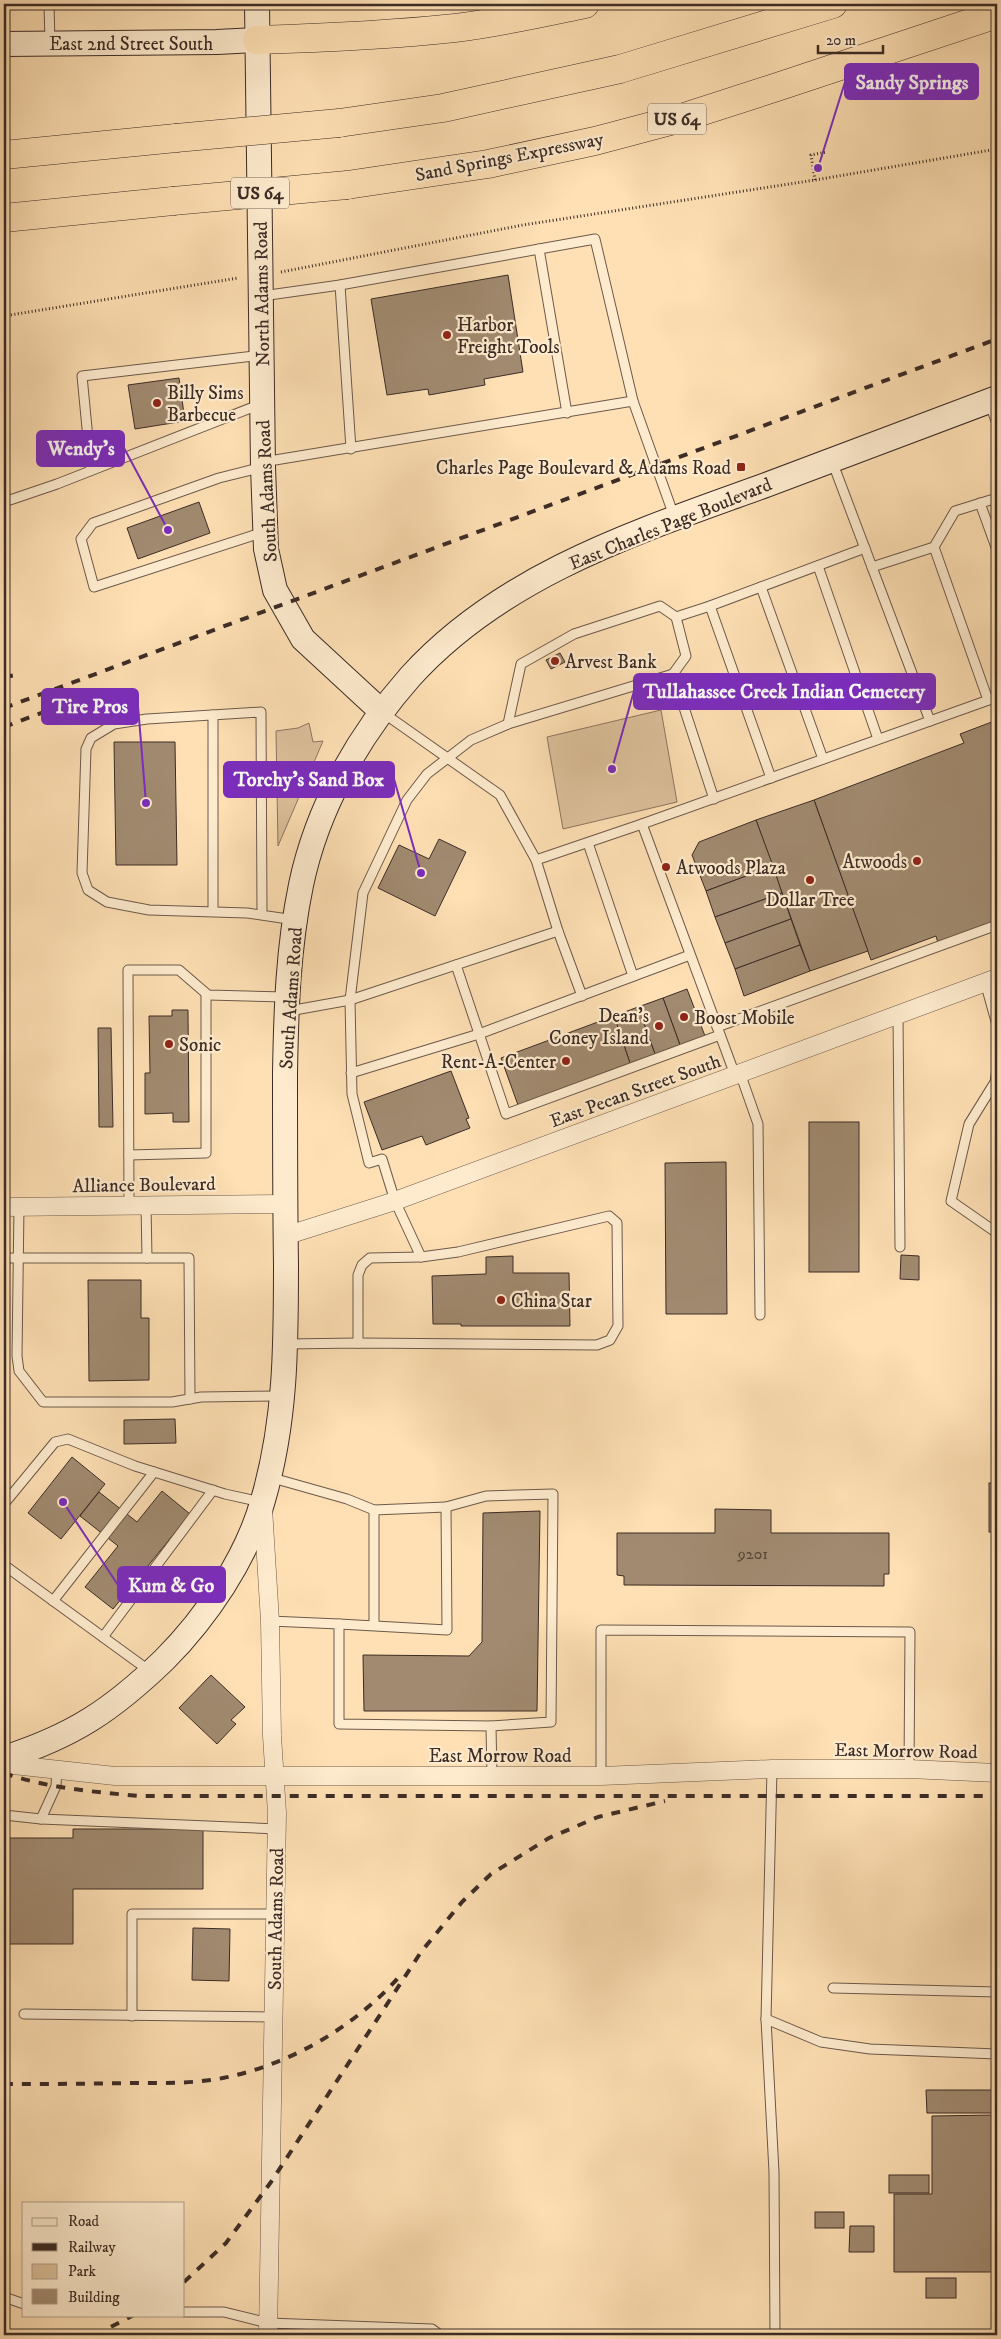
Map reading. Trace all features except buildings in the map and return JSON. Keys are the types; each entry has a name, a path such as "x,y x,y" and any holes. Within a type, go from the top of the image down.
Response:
{"highway":[{"path":"258,40 344,37 455,28 531,16 585,4"},
{"path":"4,155 340,123 442,108 620,69 833,4"},
{"name":"Sand Springs Expressway","path":"4,218 347,184 488,164 595,141 678,119 997,14"}],"main road":[{"name":"North Adams Road","path":"258,4 262,404"},
{"name":"East 2nd Street South","path":"4,44 258,40"},
{"name":"East Charles Page Boulevard","path":"382,712 432,654 489,608 564,564 675,518 993,400"},
{"name":"South Adams Road","path":"4,1758 43,1746 96,1718 128,1694 184,1640 208,1608 229,1575 263,1503 284,1396 286,1344 286,1004 295,920 301,884 313,841 326,807 355,750 382,712 321,658 303,639 292,623 275,590 266,549 262,404"}],"street":[{"name":"East Pecan Street South","path":"286,1236 395,1201 991,980"},
{"name":"Alliance Boulevard","path":"12,1207 286,1204"},
{"name":"South Adams Road","path":"263,1503 270,1622 277,1830 268,2329"},
{"name":"East Morrow Road","path":"4,1764 115,1776 601,1776 772,1769 909,1769 997,1773"}],"lane":[{"path":"49,4 50,44"},
{"path":"261,286 340,285 595,238 632,401 675,518"},
{"path":"539,249 567,413"},
{"path":"340,285 351,449"},
{"path":"91,470 82,376 262,356"},
{"path":"993,400 997,424"},
{"path":"265,531 94,587 81,539 92,523 263,464 632,401"},
{"path":"4,502 262,404"},
{"path":"832,460 930,721"},
{"path":"872,567 934,546 955,511 997,498"},
{"path":"980,503 997,550"},
{"path":"536,860 714,799 993,698 934,546"},
{"path":"676,617 865,548"},
{"path":"818,566 878,740"},
{"path":"761,587 823,759"},
{"path":"421,1257 395,1201 382,1159 369,1163 352,1094 350,1000 362,893 407,800 427,774 446,757 471,740 508,724 673,674 686,656 676,617 660,606 574,634 521,664 508,724"},
{"path":"710,606 771,778"},
{"path":"673,674 714,799"},
{"path":"262,914 261,712 147,719 114,724 91,738 86,749 82,873 88,890 107,902 149,910 262,914 295,920"},
{"path":"382,712 500,795 536,860 558,931 582,996"},
{"path":"213,715 213,911"},
{"path":"642,824 719,1031 758,1124 760,1315"},
{"path":"588,843 633,976"},
{"path":"456,965 506,1114 997,925"},
{"path":"147,1258 129,1155 128,970 179,970 206,994 286,1004 350,1000 558,931"},
{"path":"351,1073 479,1034 690,955"},
{"path":"991,980 997,1025"},
{"path":"129,1155 206,1153 206,994"},
{"path":"898,1015 900,1247"},
{"path":"997,1069 995,1082 969,1124 951,1201 997,1233"},
{"path":"12,1207 18,1258 17,1356 19,1371 43,1402 172,1402 190,1399 284,1396"},
{"path":"286,1344 597,1346 610,1340 618,1326 617,1223 609,1216 458,1252 421,1257 370,1258 362,1265 358,1275 358,1343"},
{"path":"4,1258 189,1258 190,1399"},
{"path":"4,1504 55,1442 68,1439 154,1472 263,1503"},
{"path":"53,1601 154,1472"},
{"path":"268,1477 374,1510 446,1507 486,1496 552,1494 551,1722 491,1726 339,1724 339,1624"},
{"path":"103,1637 213,1490"},
{"path":"270,1622 374,1625 447,1630 446,1507"},
{"path":"374,1510 374,1625"},
{"path":"4,1565 152,1672"},
{"path":"601,1776 601,1630 910,1632 909,1769"},
{"path":"491,1726 492,1777"},
{"path":"772,1769 766,2020 774,2172 775,2335"},
{"path":"40,1819 56,1786 57,1770"},
{"path":"4,1814 40,1819 277,1830"},
{"path":"132,2016 132,1914 275,1914"},
{"path":"833,1988 997,1992"},
{"path":"24,2014 274,2017"},
{"path":"766,2020 820,2042 870,2049 997,2054"},
{"path":"4,2297 22,2303"},
{"path":"185,2312 224,2312 268,2329 432,2329 440,2335"}],"path":[{"path":"4,316 261,286 297,270 523,225 815,180 997,149"},
{"path":"815,180 811,155 826,152"}],"green space":[{"path":"661,710 677,802 563,829 547,737"},
{"path":"309,723 313,742 323,741 278,846 276,731 298,728"}],"railway":[{"path":"4,708 997,339"},
{"path":"4,677 21,674"},
{"path":"4,727 102,690"},
{"path":"4,1773 54,1786 140,1796 997,1796"},
{"path":"185,2281 226,2243 271,2182 421,1952 462,1902 491,1874 549,1838 598,1817 665,1801"},
{"path":"4,2084 188,2082 211,2080 248,2072 296,2054 318,2042 361,2013 398,1978"},
{"path":"95,2335 132,2316"}],"place":[{"name":"Sandy Springs","path":"818,168"},
{"name":"Harbor Freight Tools","path":"447,335"},
{"name":"Billy Sims Barbecue","path":"157,403"},
{"name":"Charles Page Boulevard & Adams Road","path":"741,467"},
{"name":"Wendy's","path":"168,530"},
{"name":"Arvest Bank","path":"555,661"},
{"name":"Tullahassee Creek Indian Cemetery","path":"612,769"},
{"name":"Tire Pros","path":"146,803"},
{"name":"Atwoods","path":"917,861"},
{"name":"Atwoods Plaza","path":"666,867"},
{"name":"Torchy's Sand Box","path":"421,873"},
{"name":"Dollar Tree","path":"810,880"},
{"name":"Boost Mobile","path":"684,1017"},
{"name":"Dean's Coney Island","path":"659,1026"},
{"name":"Sonic","path":"169,1044"},
{"name":"Rent-A-Center","path":"566,1061"},
{"name":"China Star","path":"501,1300"},
{"name":"Kum & Go","path":"63,1502"}]}
